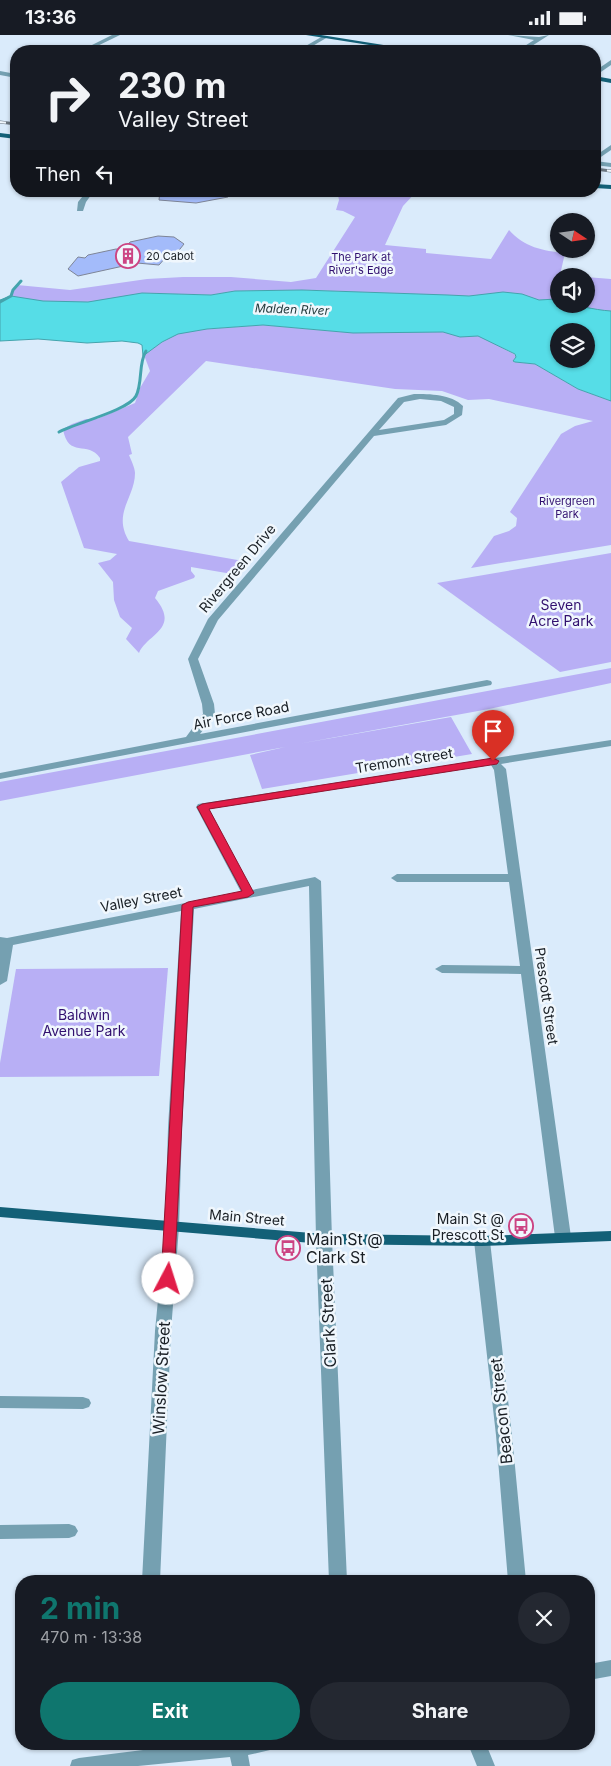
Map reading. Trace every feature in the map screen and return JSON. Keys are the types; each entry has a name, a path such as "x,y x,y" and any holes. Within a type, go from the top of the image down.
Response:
{"main road":[{"path":"309,35 375,45"},
{"name":"Main Street","path":"0,1212 324,1239 482,1241 611,1235"}],"street":[{"path":"96,45 118,35"},
{"path":"511,35 540,39"},
{"path":"530,45 546,35"},
{"path":"311,45 325,37"},
{"path":"80,209 86,197"},
{"name":"Rivergreen Drive","path":"190,739 202,726 209,714 208,704 193,659 213,619 371,434 401,400 414,397 432,397 449,400 459,407 458,415 446,421 371,434"},
{"name":"Air Force Road","path":"0,776 487,683"},
{"name":"Tremont Street","path":"248,893 202,807 611,743"},
{"name":"Prescott Street","path":"493,761 500,769 563,1237"},
{"path":"397,877 515,877"},
{"name":"Valley Street","path":"3,941 315,881 318,944"},
{"name":"Winslow Street","path":"151,1575 163,1331 172,1227 175,1128 188,905"},
{"path":"0,981 3,941"},
{"name":"Clark Street","path":"318,944 324,1239 338,1575"},
{"path":"442,969 527,970"},
{"name":"Beacon Street","path":"482,1241 504,1435 516,1575"},
{"path":"0,1402 83,1403"},
{"path":"0,1532 69,1531"},
{"path":"595,1672 611,1669"},
{"path":"79,1766 149,1750 239,1757 252,1750"},
{"path":"479,1750 486,1766"}],"green space":[{"name":"The Park at River's Edge","path":"338,197 411,197 403,206 385,245 426,249 426,253 491,259 509,230 528,244 550,251 550,258 564,258 562,268 550,268 550,301 309,290 235,291 211,295 142,293 98,302 79,303 34,301 11,296 17,285 70,290 147,279 183,277 231,277 291,282 316,278 355,217 336,210"},
{"path":"595,278 611,279 611,312 595,311"},
{"name":"Rivergreen Park","path":"263,325 342,332 406,330 476,334 514,354 516,357 513,361 515,362 535,364 578,389 611,401 611,545 471,568 494,536 509,531 516,526 517,518 510,512 561,434 575,426 593,421 489,399 468,400 442,391 395,389 206,361 128,437 132,454 129,455 135,473 132,490 123,514 124,531 129,541 249,562 238,575 191,567 194,578 158,591 155,598 162,608 165,617 163,624 160,630 143,646 139,653 126,639 132,628 120,617 114,600 113,582 98,563 110,560 117,554 84,548 61,482 79,467 100,461 100,458 90,450 74,447 69,444 63,429 86,419 97,419 135,403 140,388 150,371 144,355 178,333"},
{"name":"Seven Acre Park","path":"611,553 611,662 560,672 437,583"},
{"path":"611,668 611,683 489,709 298,744 451,717 472,754 262,789 250,755 285,747 0,801 0,782"},
{"name":"Baldwin Avenue Park","path":"168,968 159,1076 0,1077 0,1063 16,969"}],"water":[{"name":"Malden River","path":"302,290 469,296 503,292 522,294 539,300 550,299 550,313 595,313 595,309 611,311 611,401 578,389 535,364 515,362 513,361 516,357 515,354 478,336 460,337 443,332 353,333 263,325 207,329 178,334 162,342 143,356 142,345 122,341 87,343 38,339 0,341 0,300 11,296 43,301 88,302 142,293 211,295 235,291"}],"building":[{"path":"159,197 228,197 196,203 159,200"},
{"name":"20 Cabot","path":"158,236 174,237 184,244 176,254 166,257 159,265 137,263 78,276 68,269 78,257 85,258 88,255 116,249 124,250 130,242"}],"waterway":[{"path":"0,302 11,296 13,290 21,281"},
{"path":"59,432 113,411 131,401 138,391 142,362 146,351"}],"railway":[{"path":"0,122 10,123"},
{"path":"601,170 611,171"}],"place":[{"name":"20 Cabot","path":"128,256"},
{"name":"Main St @ Prescott St","path":"521,1226"},
{"name":"Main St @ Clark St","path":"288,1248"}],"route":[{"path":"168,1279 188,905 248,893 202,807 493,761"}]}
